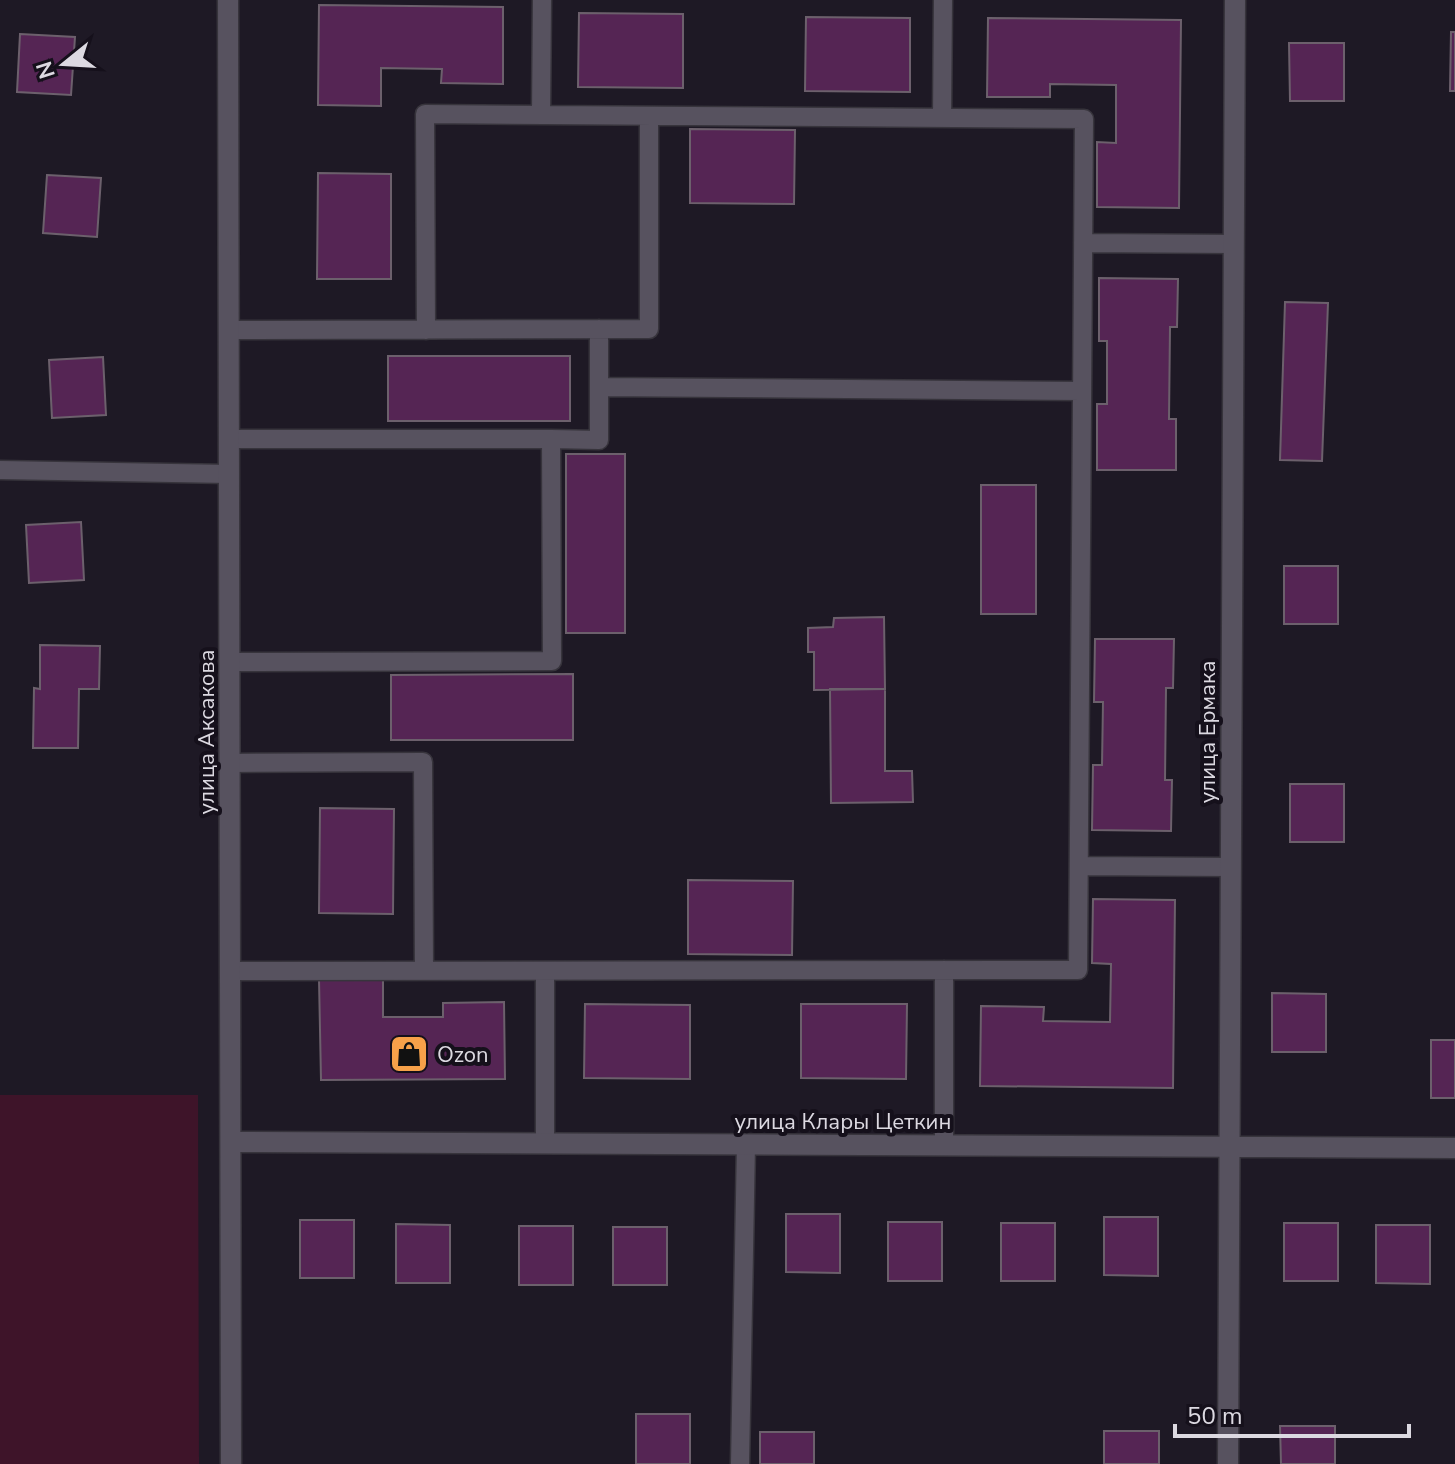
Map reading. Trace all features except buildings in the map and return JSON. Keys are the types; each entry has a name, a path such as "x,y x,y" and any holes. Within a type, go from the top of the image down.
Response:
{"street":[{"name":"улица Аксакова","path":"228,0 231,1464"},
{"name":"улица Ермака","path":"1228,1464 1235,0"},
{"name":"улица Клары Цеткин","path":"231,1142 1455,1148"}],"lane":[{"path":"541,115 542,0"},
{"path":"942,118 943,0"},
{"path":"230,971 1078,970 1084,119 425,114 426,330"},
{"path":"229,330 649,329 649,116"},
{"path":"1083,243 1234,244"},
{"path":"229,439 599,440 599,329"},
{"path":"600,387 1082,391"},
{"path":"229,662 552,661 551,439"},
{"path":"0,470 229,474"},
{"path":"229,763 423,762 424,971"},
{"path":"1079,866 1231,867"},
{"path":"944,970 944,1145"},
{"path":"545,971 545,1143"},
{"path":"740,1464 746,1144"}],"shaded area":[{"path":"0,1095 198,1095 199,1464 0,1464"}],"place":[{"name":"Ozon","path":"409,1054"}]}
